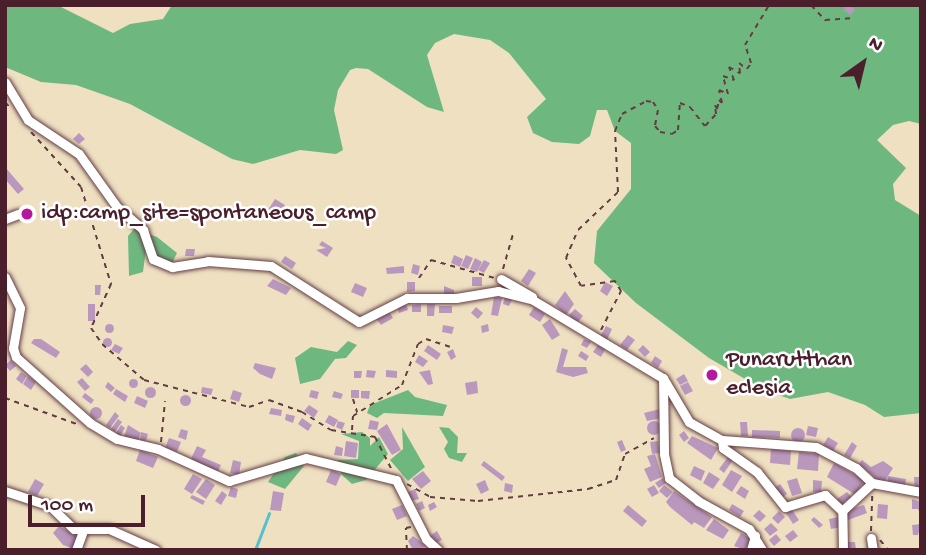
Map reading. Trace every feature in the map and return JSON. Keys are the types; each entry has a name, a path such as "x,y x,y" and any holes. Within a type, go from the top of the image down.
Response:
{"street":[{"path":"5,82 28,120 79,154 117,207 144,230 153,259 172,267 208,261 271,266 359,322 407,298 456,299 498,291 533,300"},
{"path":"5,219 18,214"},
{"path":"5,277 20,308 13,348 16,357 90,423 117,439 159,449 229,481 306,458 396,480 419,525 438,550"},
{"path":"501,279 663,378 689,422 722,440 816,447 856,468 872,483 921,492"},
{"path":"663,378 665,462 675,486 755,536 762,550"},
{"path":"722,440 723,448 757,472 785,507 825,495 842,511 843,550"},
{"path":"842,511 872,483"},
{"path":"5,491 50,506 74,529 109,529 156,550"},
{"path":"76,550 83,531"},
{"path":"751,550 755,536"},
{"path":"871,538 873,550"}],"path":[{"path":"597,338 621,291 615,281 581,286 566,258 578,230 618,192 615,131 622,114 653,102 658,110 655,126 660,132 672,134 678,130 680,103 690,107 705,126 716,114 715,105 717,110 719,100 722,103 719,90 728,94 723,76 734,80 729,67 740,73 739,63 747,69 751,64 745,45 769,5"},
{"path":"811,5 825,20 854,18"},
{"path":"5,102 14,113"},
{"path":"23,123 81,187 111,284 91,328 102,344 144,380 249,407 269,400 302,412 331,430 352,431 375,437 396,480 429,497 532,499 616,480 625,454 666,435"},
{"path":"419,278 431,260 501,279 513,234"},
{"path":"352,431 350,420 357,413 402,385 418,344 426,339 450,348"},
{"path":"5,398 32,404 60,421 90,423"},
{"path":"353,399 357,413"},
{"path":"159,449 165,430 165,401"},
{"path":"872,483 871,538 883,541 888,550"},
{"path":"408,550 406,528 419,525"}],"green space":[{"path":"5,5 57,5 113,33 130,24 163,19 172,5 921,5 921,124 909,121 893,125 877,140 906,168 893,184 895,200 921,216 921,413 884,417 865,405 828,392 790,399 764,390 709,358 636,303 594,263 597,231 631,189 631,143 615,131 607,110 597,110 590,136 579,144 552,142 533,133 527,117 546,99 509,53 490,40 454,34 435,43 427,55 444,112 427,107 368,69 356,68 350,70 338,90 334,110 343,150 336,154 300,150 253,164 232,159 130,104 76,85 41,82 5,67"},
{"path":"134,229 157,237 177,253 172,263 159,260 146,249 143,272 129,276 128,236"},
{"path":"348,341 357,345 346,358 335,359 320,379 300,384 295,358 311,347 337,352"},
{"path":"408,390 415,397 447,405 443,416 384,413 377,418 367,413 370,405"},
{"path":"402,427 425,467 408,481 390,460 403,449"},
{"path":"439,427 449,428 458,437 457,453 467,453 462,462 449,458 444,449 448,442"},
{"path":"362,432 370,438 370,446 379,437 388,454 366,480 352,484 341,474 338,460 358,459 359,441 341,434"},
{"path":"296,453 304,466 285,489 268,482 285,457"}],"building":[{"path":"846,5 855,9 851,15 844,10"},
{"path":"79,133 85,139 79,144 73,139"},
{"path":"5,167 24,189 18,194 5,179"},
{"path":"275,199 285,205 279,216 268,210"},
{"name":"idp:camp_site=spontaneous_camp","path":"32,208 34,219 23,220 21,210"},
{"path":"208,208 224,208 224,219 207,219"},
{"path":"322,241 333,248 327,257 316,250 326,248 319,245"},
{"path":"186,249 195,249 194,256 185,256"},
{"path":"454,255 463,259 460,267 451,263"},
{"path":"466,255 473,258 468,269 461,266"},
{"path":"285,256 296,263 292,269 281,262"},
{"path":"475,258 482,262 477,272 470,269"},
{"path":"484,260 490,263 484,273 478,270"},
{"path":"413,264 420,266 418,275 411,273"},
{"path":"404,266 404,273 387,274 386,268"},
{"path":"529,269 536,273 528,286 521,281"},
{"path":"472,277 482,277 482,286 472,286"},
{"path":"273,279 291,288 286,295 267,286"},
{"path":"407,282 415,282 415,291 407,292"},
{"path":"605,282 613,286 607,296 600,291"},
{"path":"355,283 367,288 363,297 351,292"},
{"path":"95,285 101,285 100,295 95,295"},
{"path":"444,286 454,290 454,295 444,294"},
{"path":"565,291 574,304 566,315 555,305"},
{"path":"494,297 502,298 498,316 491,315"},
{"path":"505,297 512,300 509,306 503,304"},
{"path":"406,303 408,310 399,313 397,306"},
{"path":"88,304 95,304 95,321 88,321"},
{"path":"421,304 421,312 412,312 412,305"},
{"path":"427,304 435,304 434,316 427,316"},
{"path":"439,306 452,306 452,313 439,313"},
{"path":"476,307 483,313 478,319 471,313"},
{"path":"534,307 545,314 540,322 529,315"},
{"path":"575,309 583,316 577,323 569,315"},
{"path":"388,310 393,318 381,325 375,317"},
{"path":"550,319 560,335 552,340 542,325"},
{"path":"109,324 113,328 109,332 105,328"},
{"path":"488,324 489,331 482,333 481,326"},
{"path":"443,325 454,327 452,334 442,332"},
{"path":"606,326 612,329 607,340 600,337"},
{"path":"628,335 635,340 627,350 620,345"},
{"path":"107,337 112,342 107,347 102,342"},
{"path":"34,339 41,339 60,352 56,358 31,343"},
{"path":"584,339 591,342 587,348 581,345"},
{"path":"115,344 123,348 119,354 111,350"},
{"path":"428,345 441,354 437,360 424,351"},
{"path":"598,345 605,350 601,357 593,352"},
{"path":"643,345 650,352 645,357 638,350"},
{"path":"562,348 568,350 563,367 586,367 588,373 573,377 556,372"},
{"path":"453,349 456,357 451,360 447,352"},
{"path":"581,351 589,356 586,361 578,356"},
{"path":"419,355 428,361 423,367 415,362"},
{"path":"655,356 662,361 658,368 651,363"},
{"path":"11,360 16,366 10,371 5,365"},
{"path":"255,363 276,368 272,379 253,368"},
{"path":"86,364 93,372 88,377 80,369"},
{"path":"367,370 376,371 374,378 366,377"},
{"path":"386,370 397,371 397,378 386,377"},
{"path":"430,370 433,384 428,385 419,372"},
{"path":"354,371 362,371 361,378 354,378"},
{"path":"21,372 27,376 22,384 16,379"},
{"path":"684,374 688,381 680,385 676,379"},
{"path":"28,376 36,382 31,390 23,384"},
{"path":"82,378 90,387 85,391 77,382"},
{"path":"133,379 137,383 133,387 129,383"},
{"path":"477,381 478,393 467,395 465,383"},
{"path":"108,382 115,388 111,392 105,387"},
{"path":"688,382 693,391 685,395 680,386"},
{"path":"150,387 154,388 154,396 150,397 146,396 145,392 146,388"},
{"path":"202,387 213,389 211,395 201,393"},
{"path":"116,389 128,396 125,402 113,394"},
{"path":"233,390 242,393 239,402 230,399"},
{"path":"311,390 319,392 317,399 309,397"},
{"path":"351,390 359,390 359,398 351,398"},
{"path":"334,391 343,394 341,399 332,397"},
{"path":"361,391 370,391 369,399 361,398"},
{"path":"85,393 94,400 91,404 82,397"},
{"path":"185,395 189,396 189,404 185,405 181,404 180,400 181,396"},
{"path":"137,396 148,401 145,408 134,403"},
{"path":"309,405 318,411 314,418 304,411"},
{"path":"96,407 102,413 96,419 90,413"},
{"path":"271,408 282,410 281,416 269,414"},
{"path":"660,409 662,418 647,421 644,413"},
{"path":"115,412 119,416 110,428 106,425"},
{"path":"286,414 295,416 293,423 285,420"},
{"path":"329,415 338,420 334,427 325,422"},
{"path":"302,418 312,425 308,431 298,424"},
{"path":"118,419 122,422 115,432 111,429"},
{"path":"370,420 379,422 377,430 368,429"},
{"path":"338,421 345,423 342,430 336,427"},
{"path":"651,421 657,421 661,428 657,435 651,435 647,431 647,425"},
{"path":"740,422 747,422 748,436 741,436"},
{"path":"387,424 401,450 392,455 377,431"},
{"path":"121,425 125,428 120,436 116,433"},
{"path":"128,425 141,433 138,441 124,437"},
{"path":"808,426 818,428 816,437 806,435"},
{"path":"798,428 803,430 803,440 798,442 793,440 791,435 793,430"},
{"path":"181,429 188,431 186,440 178,437"},
{"path":"752,430 780,431 780,438 752,437"},
{"path":"684,431 689,438 684,442 679,435"},
{"path":"141,432 148,434 146,441 140,440"},
{"path":"692,436 718,448 711,460 687,443"},
{"path":"828,437 838,443 833,451 823,445"},
{"path":"169,438 181,442 177,452 165,448"},
{"path":"622,440 626,450 621,452 617,442"},
{"path":"346,441 358,443 356,458 344,456"},
{"path":"658,441 659,453 652,454 650,442"},
{"path":"852,442 857,446 850,458 844,455"},
{"path":"197,446 206,450 202,457 221,465 217,473 190,461"},
{"path":"336,446 343,448 342,456 334,455"},
{"path":"771,449 791,451 790,465 770,463"},
{"path":"140,450 158,457 153,468 136,461"},
{"path":"799,452 819,454 818,471 797,469"},
{"path":"655,454 662,477 650,482 644,469 651,466 647,456"},
{"path":"728,457 733,460 724,473 719,469"},
{"path":"233,460 241,462 239,475 230,473"},
{"path":"862,460 871,467 883,461 893,468 883,484 859,464"},
{"path":"484,461 505,477 502,481 481,465"},
{"path":"834,463 864,480 856,495 827,477"},
{"path":"694,466 705,471 701,481 690,475"},
{"path":"331,470 341,474 336,486 326,482"},
{"path":"731,470 742,476 732,492 722,485"},
{"path":"423,471 431,481 421,489 412,479"},
{"path":"709,472 720,479 713,489 703,483"},
{"path":"193,474 202,479 192,494 184,489"},
{"path":"888,476 906,479 905,486 887,483"},
{"path":"914,477 921,477 921,489 915,490"},
{"path":"663,478 666,483 659,488 655,483"},
{"path":"797,478 802,493 792,496 787,481"},
{"path":"35,479 44,484 37,496 28,492"},
{"path":"206,479 215,485 206,499 196,492"},
{"path":"485,480 489,490 481,494 476,484"},
{"path":"813,480 822,481 821,492 813,492"},
{"path":"505,483 513,485 512,493 504,491"},
{"path":"780,484 787,494 779,499 772,489"},
{"path":"654,485 659,493 652,497 647,489"},
{"path":"664,485 673,492 667,498 659,491"},
{"path":"741,486 749,491 745,499 736,493"},
{"path":"231,487 238,489 236,498 228,496"},
{"path":"415,489 419,499 411,501 408,492"},
{"path":"222,491 227,495 221,505 215,501"},
{"path":"273,491 284,493 281,511 270,510"},
{"path":"674,491 712,517 704,528 694,522 692,525 670,507 666,502"},
{"path":"847,492 851,497 841,504 837,499"},
{"path":"192,495 205,501 203,505 190,498"},
{"path":"912,499 921,502 921,515 918,509 912,509"},
{"path":"422,501 425,508 419,511 416,504"},
{"path":"434,502 437,507 430,511 428,505"},
{"path":"732,504 744,511 740,517 729,510"},
{"path":"878,504 888,505 887,519 877,518"},
{"path":"402,505 407,516 397,520 392,509"},
{"path":"628,505 647,521 642,527 623,511"},
{"path":"864,505 867,513 848,520 845,511"},
{"path":"759,510 766,516 760,522 753,516"},
{"path":"792,510 799,520 793,524 786,513"},
{"path":"779,511 785,517 778,524 772,518"},
{"path":"814,517 823,525 819,528 811,520"},
{"path":"839,517 841,527 831,529 829,519"},
{"path":"714,519 729,530 723,539 706,530"},
{"path":"771,523 778,530 770,536 764,529"},
{"path":"921,524 918,535 913,535 912,525"},
{"path":"59,526 78,537 74,549 63,545 53,533"},
{"path":"793,530 798,536 790,542 785,536"},
{"path":"437,531 442,540 436,543 431,535"},
{"path":"741,533 751,539 745,550 734,546"},
{"path":"776,534 781,540 774,546 769,540"},
{"path":"413,536 426,547 413,550 408,541"},
{"path":"844,542 855,542 856,550 844,550"}],"waterway":[{"path":"255,550 269,514"}],"place":[{"name":"idp:camp_site=spontaneous_camp","path":"27,214"},
{"name":"Punarutthan eclesia","path":"712,375"}]}
